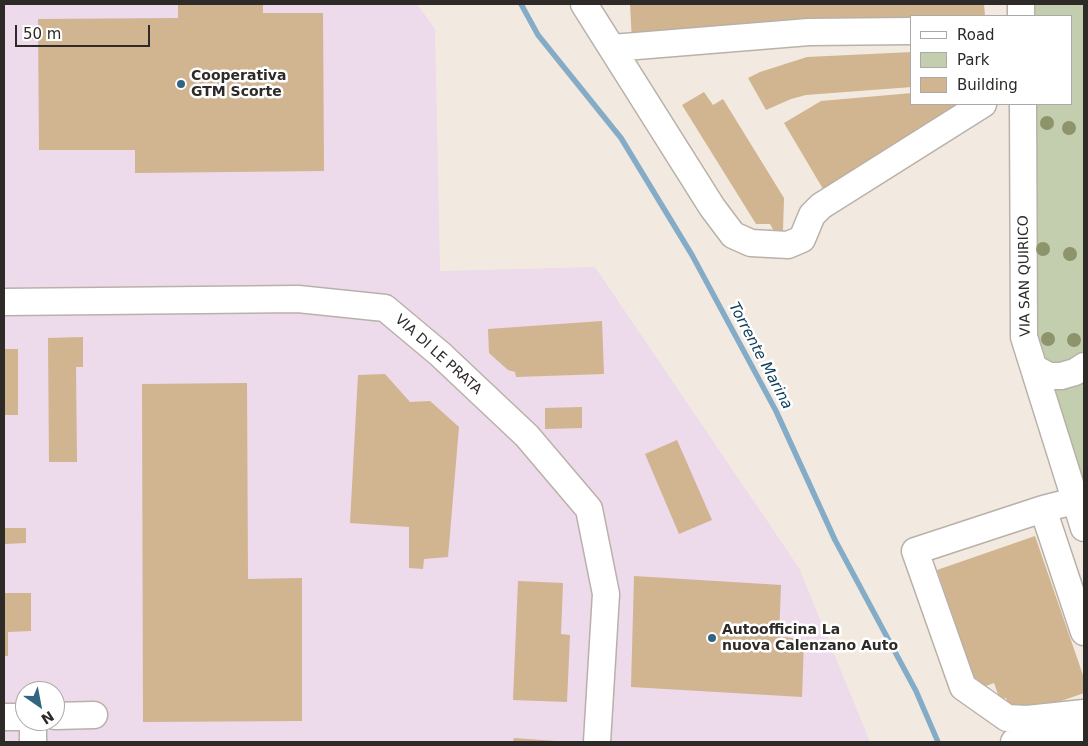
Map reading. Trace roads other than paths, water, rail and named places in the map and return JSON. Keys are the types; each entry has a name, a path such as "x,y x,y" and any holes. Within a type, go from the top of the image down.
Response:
{"street":[{"path":"584,4 712,207 733,235 751,243 788,245 802,239 812,215 821,206 981,105"},
{"path":"612,48 809,32 910,31"},
{"name":"VIA SAN QUIRICO","path":"1023,105 1024,337 1084,528"},
{"name":"VIA DI LE PRATA","path":"4,302 298,299 385,308 440,354 527,436 589,509 606,594 597,742"},
{"path":"1034,368 1049,376 1061,376 1075,372 1084,366"},
{"path":"1074,501 1043,509 915,551 963,687 1007,718 1027,719 1084,713"},
{"path":"1043,509 1084,632"},
{"path":"65,716 94,715"},
{"path":"1014,742 1084,734"}],"waterway":[{"name":"Torrente Marina","path":"521,4 538,35 621,138 692,255 776,411 835,540 916,691 938,742"}],"place":[{"name":"Cooperativa GTM Scorte","path":"181,84"},
{"name":"Autoofficina La nuova Calenzano Auto","path":"712,638"}]}
